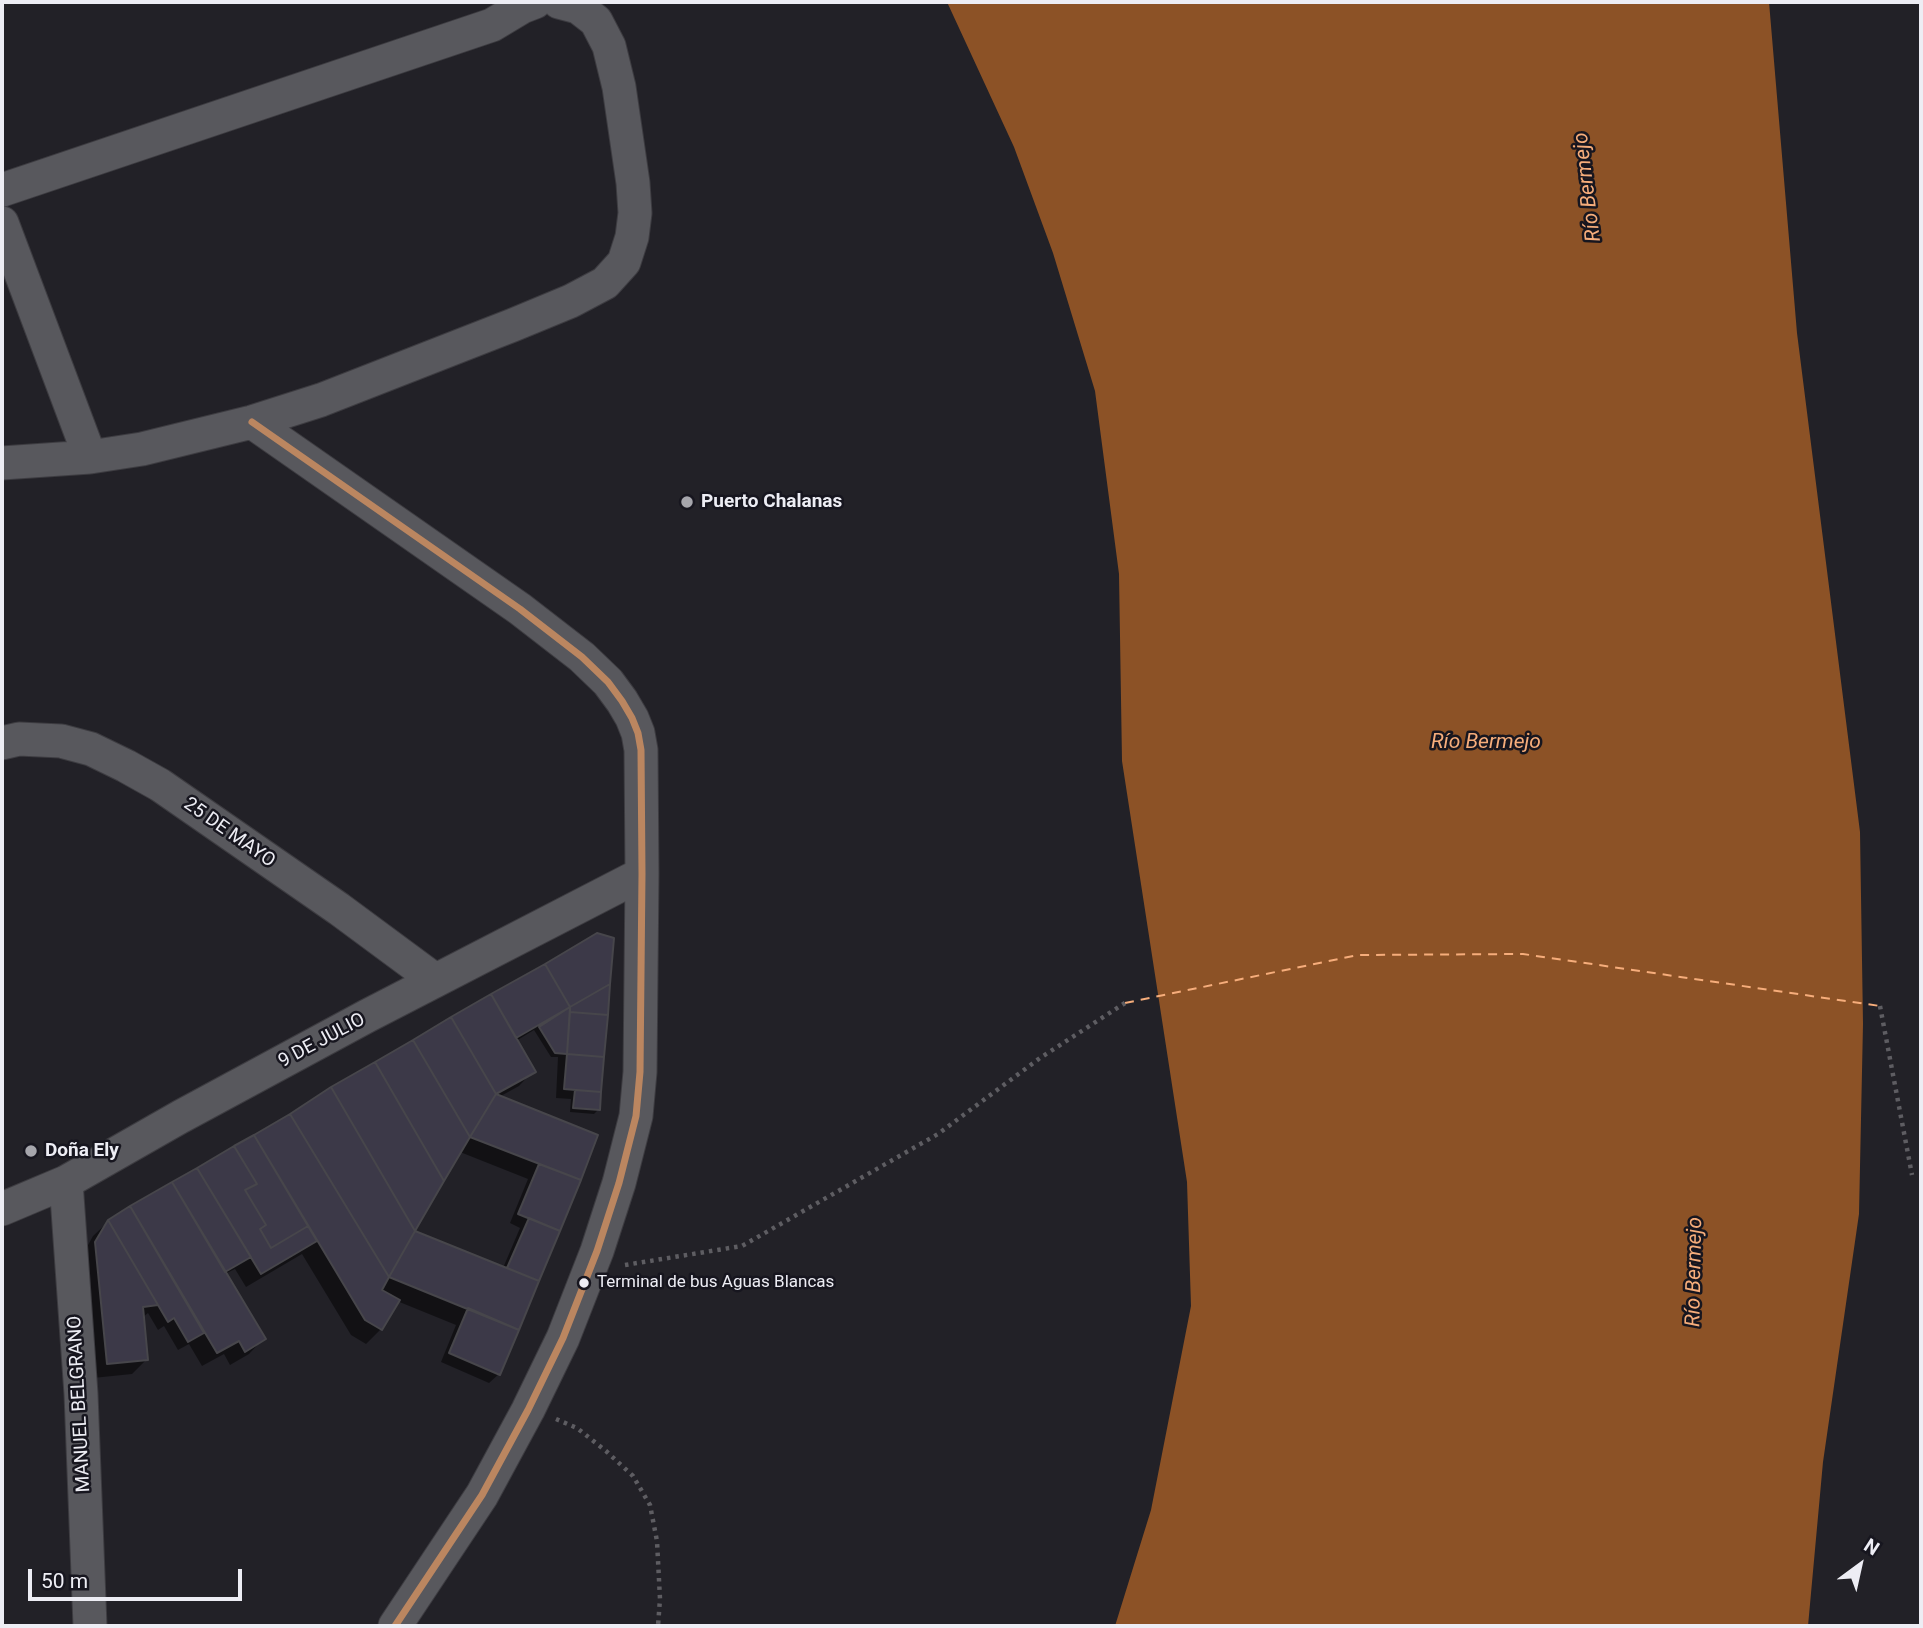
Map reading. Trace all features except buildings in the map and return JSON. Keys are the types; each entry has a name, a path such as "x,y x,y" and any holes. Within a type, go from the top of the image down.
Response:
{"street":[{"path":"2,190 492,25 535,2"},
{"path":"2,463 90,457 142,449 252,422 321,400 571,301 605,282 625,261 635,213 619,86 609,46 597,21 578,7 559,2"},
{"path":"2,223 90,457"},
{"path":"252,422 520,609 582,657 608,682 632,718 641,750 640,1072 636,1116 619,1184 590,1270 563,1338 528,1410 482,1495 395,1626"},
{"name":"25 DE MAYO","path":"2,743 19,739 61,741 91,749 126,766 160,785 339,909 435,980"},
{"name":"9 DE JULIO","path":"2,1209 66,1182 180,1117 435,980 642,874"},
{"name":"MANUEL BELGRANO","path":"66,1182 81,1394 90,1626"}],"path":[{"path":"590,1270 742,1246 938,1133 1040,1058 1125,1003"},
{"path":"1880,1006 1912,1175"},
{"path":"528,1410 577,1428 633,1476 650,1505 657,1541 660,1599 658,1626"}],"water":[{"name":"Río Bermejo","path":"947,2 1769,2 1797,333 1860,832 1863,1024 1859,1214 1823,1462 1808,1626 1115,1626 1151,1510 1191,1306 1187,1182 1122,761 1119,574 1095,391 1053,253 1014,147"}],"ferry route":[{"path":"1125,1003 1358,955 1523,954 1880,1006"}],"transit line":[{"path":"252,422 520,609 582,657 608,682 622,701 638,733 641,750 640,1072 636,1116 619,1183 597,1251 563,1338 528,1410 482,1495 395,1626"}],"place":[{"name":"Puerto Chalanas","path":"687,502"},
{"name":"Doña Ely","path":"31,1151"},
{"name":"Terminal de bus Aguas Blancas","path":"584,1283"}]}
